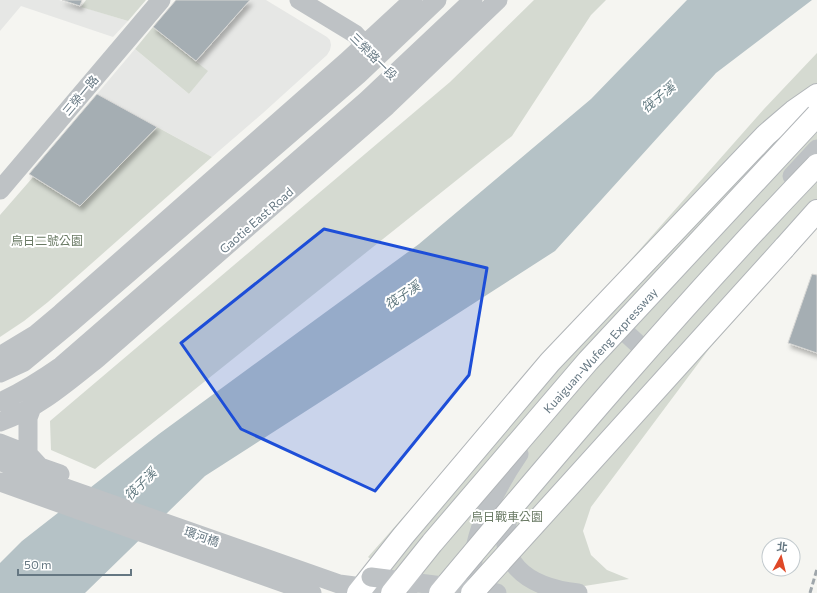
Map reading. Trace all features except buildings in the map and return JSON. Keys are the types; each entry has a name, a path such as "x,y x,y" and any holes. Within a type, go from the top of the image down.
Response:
{"highway":[{"path":"364,586 403,536 550,362 766,134 794,111 817,95"},
{"name":"Kuaiguan-Wufeng Expressway","path":"392,593 442,531 588,361 817,115"},
{"path":"440,593 518,499 705,284 817,164"},
{"path":"473,592 817,211"}],"street":[{"name":"三榮一路","path":"0,190 161,0"},
{"name":"三榮路一段","path":"299,0 355,34 399,82"},
{"path":"0,373 24,362 45,345 371,51 413,0"},
{"path":"0,356 36,334 371,51 437,0"},
{"name":"Gaotie East Road","path":"0,402 19,394 36,384 61,366 367,100 399,82 473,0"},
{"name":"Gaotie East Road","path":"0,422 32,408 98,358 399,82 498,0"},
{"path":"480,531 481,538 485,543 491,546 497,546 502,542 505,536 508,517 518,490 535,465 632,339 817,129"},
{"path":"473,592 472,575 474,555 480,531 501,480 520,452 817,149"},
{"path":"28,454 28,418 32,408"},
{"path":"0,443 28,454 40,466 346,574 364,586 497,593"},
{"name":"環河橋","path":"0,461 37,478 332,582 408,593"},
{"name":"環河橋","path":"0,482 312,593"},
{"path":"0,495 277,593"},
{"path":"505,536 509,556 517,569 530,579 547,587 571,593"}],"highlighted area":[{"path":"324,229 487,268 469,375 375,491 241,429 181,343"}],"shaded area":[{"path":"0,0 59,0 128,21 113,37 21,6 0,31"},
{"path":"250,0 266,0 327,37 330,40 330,50 327,55 212,157 97,94 135,49 189,94 207,71 196,61"}],"green space":[{"path":"86,0 146,0 128,21 81,7"},
{"path":"534,0 606,0 591,15 512,136 95,469 51,450 50,421 450,82"},
{"path":"153,27 208,71 189,94 135,49"},
{"name":"烏日戰車公園","path":"817,53 817,227 709,349 591,507 583,531 591,555 607,570 629,579 540,593 416,593 368,557 764,109"},
{"name":"烏日二號公園","path":"157,127 212,157 48,302 24,321 0,337 0,215 34,176 80,206"}],"water":[{"name":"筏子溪","path":"687,0 812,0 716,73 555,251 205,476 85,593 0,593 0,563 22,541 159,434 419,244 591,99"}],"railway":[{"path":"810,593 817,569"}]}
